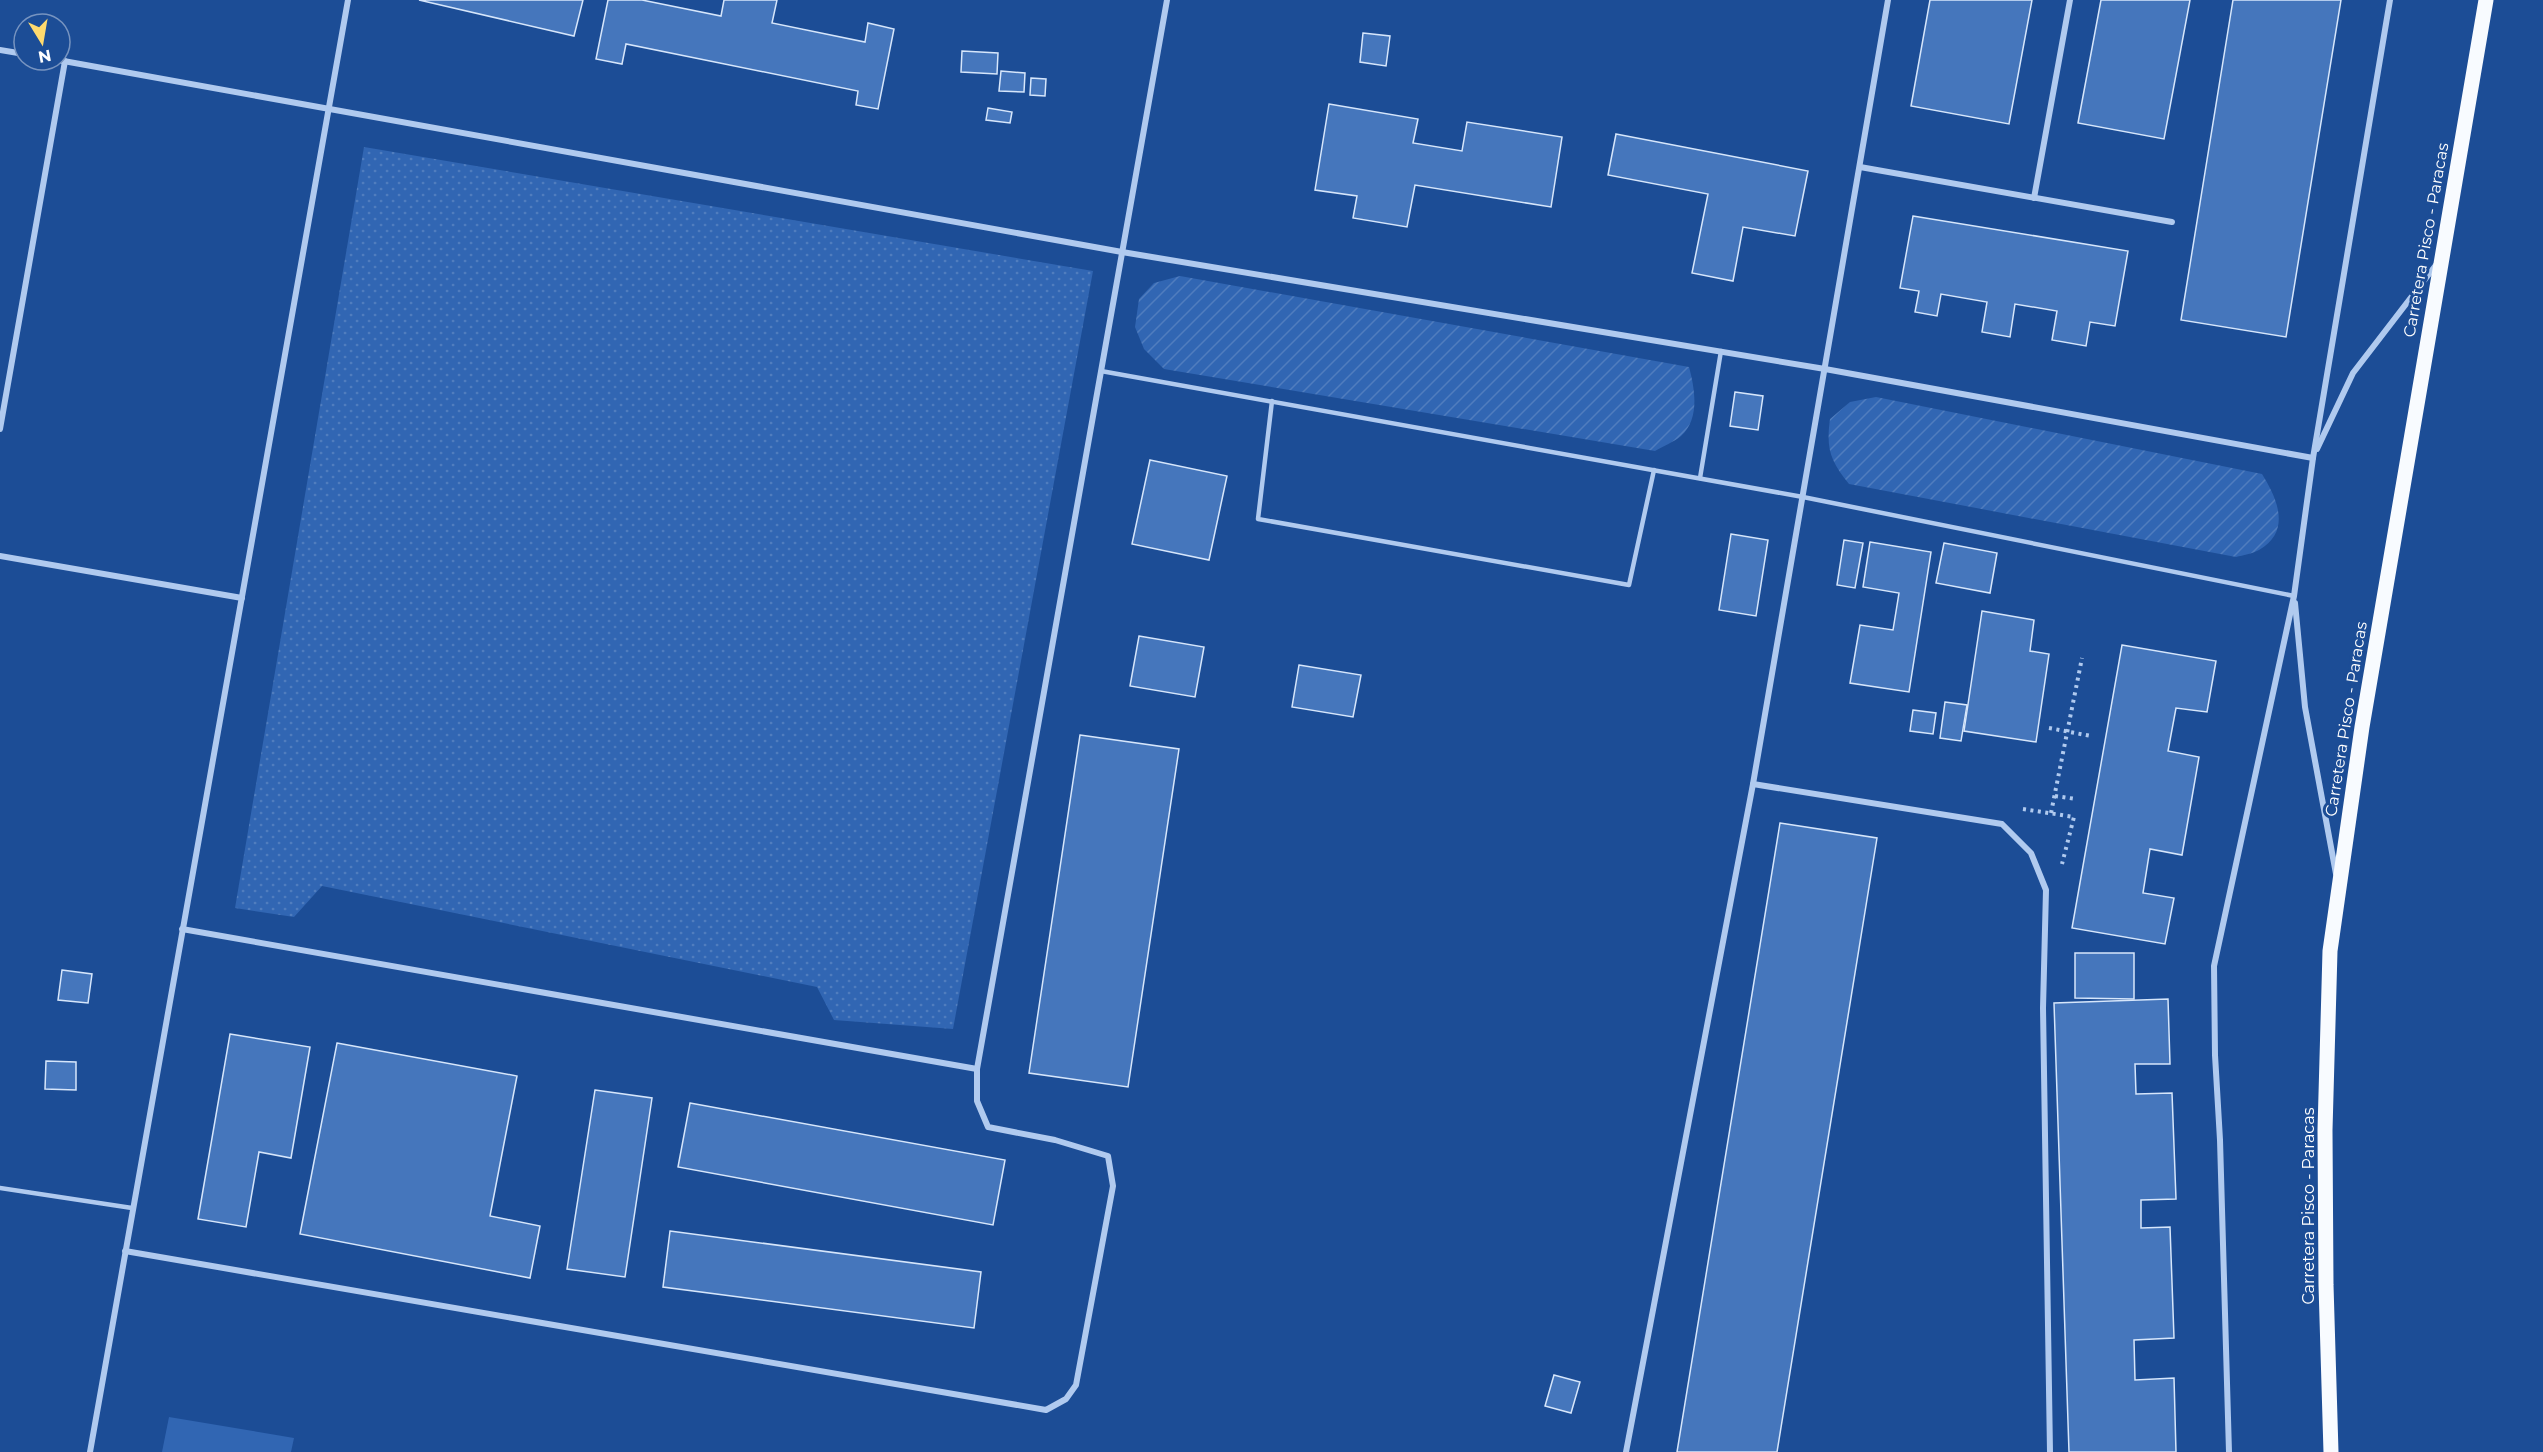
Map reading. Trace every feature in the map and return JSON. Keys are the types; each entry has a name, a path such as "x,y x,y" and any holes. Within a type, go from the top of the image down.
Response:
{"main road":[{"name":"Carretera Pisco - Paracas","path":"2331,1452 2326,1285 2325,1130 2330,951 2362,727 2486,0"}],"street":[{"path":"90,1452 348,0"},
{"path":"124,1251 1046,1410 1066,1399 1076,1385 1113,1186 1108,1156 1055,1140 988,1127 977,1101 976,1069 1167,0"},
{"path":"1626,1452 1753,784 1888,0"},
{"path":"2034,198 2070,0"},
{"path":"2229,1452 2214,966 2294,596 2313,458 2390,0"},
{"path":"72,63 1122,252 1826,369 2313,458"},
{"path":"0,429 60,72"},
{"path":"1860,167 2172,222"},
{"path":"2313,458 2353,373 2441,259"},
{"path":"0,556 242,598"},
{"path":"2294,596 2305,707 2339,891"},
{"path":"1753,784 2002,824 2031,853 2046,890 2043,1008 2050,1452"},
{"path":"182,929 976,1069"}],"lane":[{"path":"1700,478 1721,351"},
{"path":"1101,371 1803,497 2294,596"},
{"path":"1272,401 1258,519 1629,585 1654,470"},
{"path":"0,1188 132,1208"}],"path":[{"path":"2051,813 2082,658"},
{"path":"2049,728 2091,736"},
{"path":"2055,796 2076,798"}],"shaded area":[{"path":"364,147 1093,271 953,1029 834,1020 817,987 322,886 294,917 235,908"},
{"path":"1180,276 1689,367 1694,394 1691,421 1681,436 1655,451 1164,369 1144,349 1135,327 1139,299 1154,283"},
{"path":"1876,397 2262,474 2276,504 2278,524 2276,533 2259,550 2236,557 1849,484 1837,468 1831,454 1830,419 1850,402"},
{"path":"169,1417 294,1438 291,1452 162,1452"}],"building":[{"path":"419,0 583,0 574,36"},
{"path":"608,0 642,0 721,16 724,0 777,0 772,23 865,42 868,23 894,29 878,109 856,105 858,91 626,44 622,64 596,59"},
{"path":"1930,0 2032,0 2009,124 1911,106"},
{"path":"2101,0 2190,0 2164,139 2078,123"},
{"path":"2233,0 2341,0 2286,337 2181,320"},
{"path":"1363,33 1390,36 1386,66 1360,62"},
{"path":"962,51 998,53 997,74 961,72"},
{"path":"1001,71 1025,73 1024,92 999,91"},
{"path":"1031,78 1046,79 1045,96 1030,95"},
{"path":"1329,104 1418,119 1413,143 1462,151 1467,122 1562,137 1551,207 1415,185 1407,227 1353,218 1357,196 1315,190"},
{"path":"988,108 1012,112 1010,123 986,120"},
{"path":"1616,134 1808,171 1795,236 1743,227 1733,281 1692,273 1708,194 1608,175"},
{"path":"1913,216 2128,251 2115,326 2090,322 2086,346 2052,340 2057,311 2015,304 2010,337 1982,332 1987,302 1941,294 1937,316 1915,312 1919,291 1900,288"},
{"path":"1735,392 1763,396 1758,430 1730,426"},
{"path":"1150,460 1227,476 1209,560 1132,544"},
{"path":"1731,534 1768,540 1756,616 1719,610"},
{"path":"1844,540 1863,543 1855,588 1837,585"},
{"path":"1870,542 1931,552 1909,692 1850,683 1860,625 1893,630 1899,593 1863,587"},
{"path":"1944,543 1997,553 1990,593 1936,583"},
{"path":"1982,611 2034,620 2030,651 2049,654 2036,742 1964,731"},
{"path":"1139,636 1204,647 1195,697 1130,686"},
{"path":"2122,645 2216,661 2207,712 2176,708 2168,751 2199,757 2182,855 2150,849 2143,893 2174,898 2165,944 2072,928"},
{"path":"1299,665 1361,675 1353,717 1292,707"},
{"path":"1945,702 1967,705 1961,741 1940,738"},
{"path":"1913,710 1936,713 1933,734 1910,731"},
{"path":"1080,735 1179,749 1128,1087 1029,1073"},
{"path":"1780,823 1877,838 1777,1452 1677,1452"},
{"path":"2075,953 2134,953 2134,999 2075,998"},
{"path":"62,970 92,974 88,1003 58,1000"},
{"path":"2168,999 2170,1064 2135,1064 2136,1094 2172,1093 2176,1199 2141,1200 2141,1228 2170,1227 2174,1338 2134,1340 2135,1380 2174,1378 2176,1452 2069,1452 2054,1003"},
{"path":"230,1034 310,1047 291,1158 259,1152 246,1227 198,1219"},
{"path":"337,1043 517,1076 490,1216 540,1226 530,1278 300,1234"},
{"path":"46,1061 76,1062 76,1090 45,1089"},
{"path":"595,1090 652,1098 625,1277 567,1269"},
{"path":"690,1103 1005,1160 993,1225 678,1167"},
{"path":"670,1231 981,1272 974,1328 663,1287"},
{"path":"1554,1375 1580,1382 1571,1413 1545,1406"}]}
